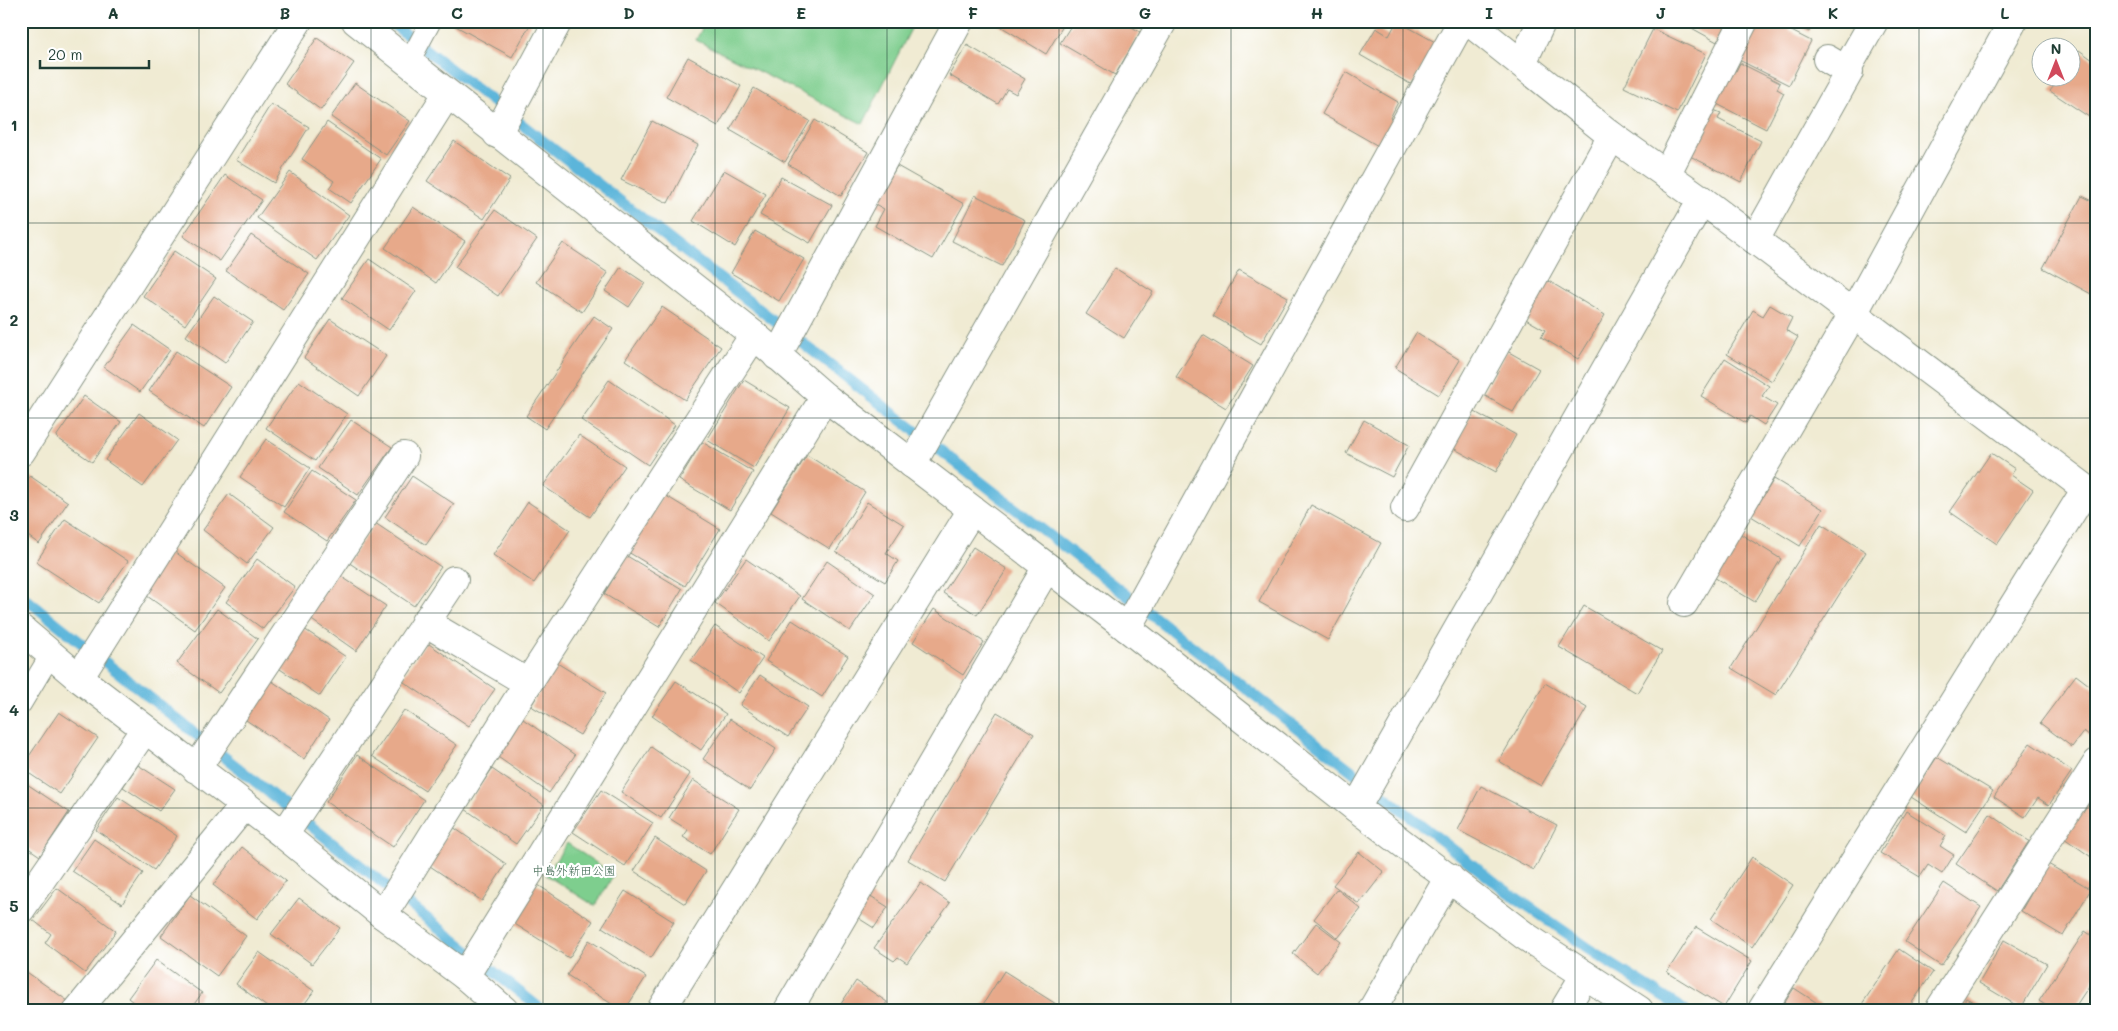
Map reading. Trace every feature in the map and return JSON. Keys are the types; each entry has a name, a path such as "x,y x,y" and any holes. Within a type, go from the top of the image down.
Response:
{"street":[{"path":"21,452 298,21"},
{"path":"356,21 420,42 447,94 505,120 754,335 786,341 825,397 921,448 972,510 1047,566 1135,613 1364,793 1449,877 1525,936 1639,1010"},
{"path":"505,120 558,21"},
{"path":"786,341 959,21"},
{"path":"921,448 1163,21"},
{"path":"1135,613 1462,21"},
{"path":"1468,21 1612,136 1702,200 2091,493 1762,1010"},
{"path":"1522,63 1542,21"},
{"path":"1666,175 1744,21"},
{"path":"1755,240 1850,72 1837,65 1874,21"},
{"path":"1684,603 1853,314 2013,21"},
{"path":"80,677 447,94"},
{"path":"1405,508 1612,136"},
{"path":"1364,793 1702,200"},
{"path":"384,914 528,682 754,335"},
{"path":"466,975 825,397"},
{"path":"197,768 404,456"},
{"path":"661,1010 972,510"},
{"path":"788,1010 1047,566"},
{"path":"285,834 454,580"},
{"path":"425,622 528,682"},
{"path":"21,629 145,730 197,768 244,806 285,834 384,914 466,975 504,1010"},
{"path":"21,909 145,730"},
{"path":"1940,1010 2097,763"},
{"path":"78,1010 244,806"},
{"path":"1372,1010 1449,877"},
{"path":"1564,1010 1585,975"}],"lane":[{"path":"21,704 51,654"}],"green space":[{"path":"706,21 915,21 863,124 696,40"},
{"name":"中島外新田公園","path":"567,843 614,875 595,906 546,875"}],"building":[{"path":"453,21 532,21 512,57 452,24"},
{"path":"992,21 1066,21 1046,54"},
{"path":"1074,21 1122,21 1140,32 1115,75 1060,43"},
{"path":"1397,21 1437,43 1412,85 1360,55 1376,28 1389,36"},
{"path":"1679,21 1728,21 1717,42"},
{"path":"1755,21 1772,21 1811,41 1789,85 1737,59"},
{"path":"1788,21 1815,21 1809,32"},
{"path":"1653,29 1706,54 1677,113 1624,87"},
{"path":"317,38 354,63 321,110 285,84"},
{"path":"967,45 1025,79 1016,94 1007,89 998,104 949,75"},
{"path":"2080,51 2097,63 2097,111 2092,119 2050,91 2052,88 2080,88"},
{"path":"688,57 741,86 718,126 666,97"},
{"path":"1740,63 1780,83 1777,89 1784,93 1766,129 1715,103 1732,69 1736,71"},
{"path":"1346,72 1398,102 1390,118 1395,121 1380,147 1322,114"},
{"path":"355,83 410,121 386,155 331,117"},
{"path":"754,88 810,121 785,162 730,130"},
{"path":"271,104 309,127 274,183 236,160"},
{"path":"1711,109 1721,113 1718,119 1761,141 1741,182 1688,155"},
{"path":"815,120 868,152 841,196 788,164"},
{"path":"652,121 698,145 668,203 621,180"},
{"path":"327,122 381,159 351,203 329,188 334,181 302,159"},
{"path":"454,141 510,179 484,219 427,181"},
{"path":"897,166 964,204 933,259 875,226 884,209 875,204"},
{"path":"724,170 766,194 735,247 693,221"},
{"path":"290,172 349,215 317,260 257,218"},
{"path":"225,175 262,200 220,261 183,236"},
{"path":"781,177 832,205 810,243 760,215"},
{"path":"975,195 1025,220 1002,266 952,241"},
{"path":"2082,196 2097,203 2097,287 2093,295 2043,268"},
{"path":"413,207 465,241 436,283 385,248"},
{"path":"495,210 537,239 498,296 455,267"},
{"path":"755,231 804,259 779,301 731,273"},
{"path":"251,235 309,274 283,310 226,271"},
{"path":"563,243 608,273 582,312 536,282"},
{"path":"174,251 216,279 185,325 143,296"},
{"path":"369,259 416,291 389,330 342,298"},
{"path":"621,267 645,283 629,307 605,291"},
{"path":"1115,268 1153,292 1124,338 1086,314"},
{"path":"1239,270 1288,297 1261,344 1213,316"},
{"path":"1547,280 1605,315 1578,359 1541,337 1545,330 1524,318"},
{"path":"214,296 253,322 225,363 186,336"},
{"path":"1770,305 1792,318 1786,330 1798,337 1772,381 1727,354 1753,310 1763,316"},
{"path":"662,307 721,347 685,400 625,360"},
{"path":"594,316 613,329 545,429 526,416"},
{"path":"330,319 386,356 359,396 304,358"},
{"path":"134,325 170,350 140,392 104,367"},
{"path":"1416,333 1460,360 1439,395 1395,368"},
{"path":"1203,335 1253,366 1226,408 1176,377"},
{"path":"176,351 231,387 204,428 149,391"},
{"path":"1507,351 1539,369 1513,412 1482,394"},
{"path":"1725,358 1769,386 1762,396 1777,405 1764,425 1750,416 1746,423 1701,396"},
{"path":"609,380 675,425 648,465 581,420"},
{"path":"744,380 790,408 754,468 707,440"},
{"path":"299,381 347,414 315,461 266,428"},
{"path":"84,396 121,422 92,462 56,437"},
{"path":"1473,411 1516,435 1496,472 1453,448"},
{"path":"139,413 177,440 143,487 105,460"},
{"path":"351,420 392,447 358,495 318,468"},
{"path":"1364,420 1409,445 1392,477 1346,453"},
{"path":"579,435 625,466 590,517 543,486"},
{"path":"266,439 310,468 284,507 240,477"},
{"path":"702,442 753,472 730,510 679,480"},
{"path":"1991,453 2015,469 2011,475 2033,490 1997,544 1950,512"},
{"path":"807,455 865,492 830,549 771,512"},
{"path":"312,471 356,500 327,541 284,512"},
{"path":"30,476 68,502 39,544 21,531 21,488"},
{"path":"412,476 454,504 426,545 385,517"},
{"path":"1774,479 1823,509 1800,546 1751,516"},
{"path":"229,494 274,527 247,564 203,530"},
{"path":"663,494 720,529 685,586 628,552"},
{"path":"528,502 570,530 534,583 493,555"},
{"path":"867,502 904,525 886,553 898,561 885,582 836,552"},
{"path":"1311,505 1381,543 1328,640 1259,602"},
{"path":"65,519 128,561 99,603 36,562"},
{"path":"375,523 441,567 414,606 348,562"},
{"path":"1821,524 1866,552 1776,695 1731,668"},
{"path":"1739,533 1781,559 1755,602 1712,576"},
{"path":"973,547 1007,569 977,615 943,593"},
{"path":"171,549 225,588 195,630 140,591"},
{"path":"627,556 682,589 659,627 604,594"},
{"path":"257,559 295,587 263,629 226,602"},
{"path":"746,559 800,596 769,641 715,603"},
{"path":"827,561 875,594 850,631 802,599"},
{"path":"336,573 386,606 356,651 306,616"},
{"path":"1584,606 1662,651 1637,693 1559,647"},
{"path":"217,609 258,639 219,693 177,663"},
{"path":"934,609 984,642 963,675 913,642"},
{"path":"792,620 848,656 822,697 766,661"},
{"path":"715,626 763,658 739,693 691,660"},
{"path":"301,627 346,657 320,696 274,665"},
{"path":"426,642 495,689 469,726 401,680"},
{"path":"557,663 606,693 580,735 531,706"},
{"path":"263,675 329,720 304,759 237,714"},
{"path":"760,675 808,707 788,737 740,705"},
{"path":"2076,675 2097,691 2097,729 2091,737 2084,731 2072,747 2040,723"},
{"path":"676,681 726,714 701,750 652,716"},
{"path":"1545,683 1587,708 1541,786 1499,761"},
{"path":"404,710 457,745 425,791 372,756"},
{"path":"59,712 98,738 60,794 21,768"},
{"path":"997,712 1034,734 945,882 908,860"},
{"path":"520,717 575,755 549,793 495,755"},
{"path":"730,719 776,749 750,790 703,759"},
{"path":"2030,743 2072,771 2049,805 2038,798 2025,817 1994,797"},
{"path":"651,747 690,774 661,818 621,792"},
{"path":"357,755 424,800 393,847 326,802"},
{"path":"1937,757 1993,791 1966,832 1911,797"},
{"path":"138,765 175,789 159,811 123,787"},
{"path":"492,769 544,805 516,844 465,809"},
{"path":"21,780 69,812 40,856 21,843"},
{"path":"693,780 739,809 710,854 683,837 688,830 669,818"},
{"path":"1481,786 1557,825 1534,870 1458,830"},
{"path":"601,790 653,823 625,866 573,832"},
{"path":"2095,794 2097,795 2097,861 2064,838"},
{"path":"118,797 177,836 154,870 96,830"},
{"path":"1906,811 1946,836 1940,846 1954,855 1942,874 1928,865 1920,877 1880,853"},
{"path":"1990,814 2029,841 1997,891 1956,864"},
{"path":"453,827 506,864 482,901 427,864"},
{"path":"655,838 706,871 685,904 634,871"},
{"path":"94,839 143,873 122,904 72,871"},
{"path":"242,847 286,881 257,919 213,885"},
{"path":"1359,852 1384,872 1359,904 1333,885"},
{"path":"1752,857 1793,885 1752,947 1711,919"},
{"path":"2048,864 2091,889 2063,936 2021,911"},
{"path":"21,866 28,871 21,881"},
{"path":"535,883 593,921 569,958 510,921"},
{"path":"921,883 950,903 907,963 898,957 894,961 874,948"},
{"path":"1944,883 1981,907 1941,966 1905,942"},
{"path":"57,888 116,931 85,973 45,943 51,934 33,920"},
{"path":"1337,889 1361,909 1338,938 1314,919"},
{"path":"625,891 674,922 651,958 602,927"},
{"path":"190,895 246,936 217,976 161,936"},
{"path":"869,895 888,907 874,928 855,916"},
{"path":"299,898 340,928 312,964 271,934"},
{"path":"1316,923 1341,942 1317,973 1293,954"},
{"path":"1696,927 1752,961 1724,1007 1667,972"},
{"path":"2085,931 2097,939 2097,974 2073,1010 2053,1010 2039,1001"},
{"path":"589,940 646,977 625,1010 621,1010 567,975"},
{"path":"2004,940 2047,964 2021,1008 1979,983"},
{"path":"1899,949 1933,972 1907,1010 1858,1010"},
{"path":"259,952 314,991 300,1010 271,1010 236,984"},
{"path":"156,960 202,993 190,1010 143,1010 128,998"},
{"path":"21,968 68,1001 61,1010 21,1010"},
{"path":"1004,971 1056,1004 1052,1010 988,1010 982,1006"},
{"path":"856,981 887,1002 882,1010 837,1010"},
{"path":"1794,988 1828,1010 1780,1010"},
{"path":"1966,998 1987,1010 1959,1010"}],"waterway":[{"path":"389,21 1505,890 1611,964 1684,1010"},
{"path":"21,595 542,1010"}]}
